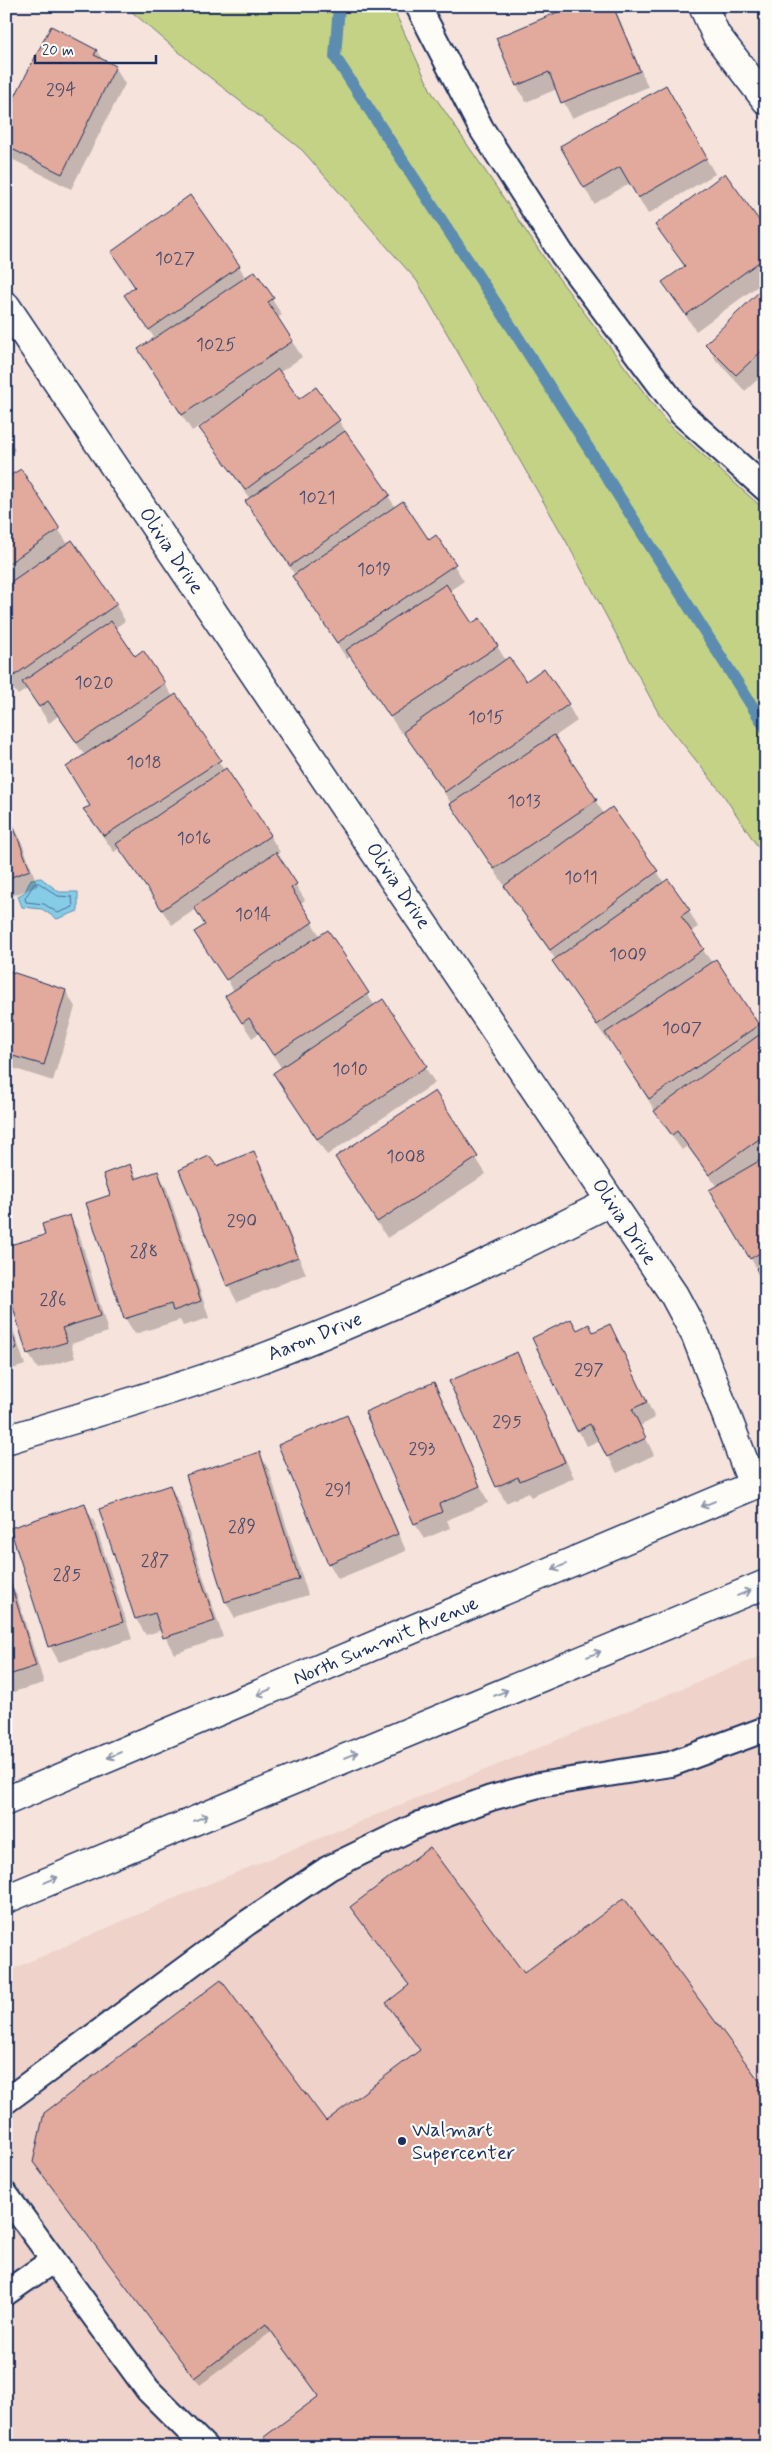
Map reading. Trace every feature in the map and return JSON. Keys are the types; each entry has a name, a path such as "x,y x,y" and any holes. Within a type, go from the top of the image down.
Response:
{"street":[{"path":"703,6 716,35 766,100"},
{"name":"Olivia Drive","path":"6,306 674,1295 696,1336 762,1487"},
{"name":"Aaron Drive","path":"6,1440 254,1361 502,1257 610,1202"},
{"name":"North Summit Avenue","path":"6,1801 762,1487"},
{"path":"6,1899 766,1584"}],"lane":[{"path":"418,6 481,128 562,254 682,414 766,489"},
{"path":"6,2101 247,1923 337,1864 420,1824 491,1798 539,1785 671,1764 766,1729"},
{"path":"6,2195 52,2261 148,2390 205,2447"},
{"path":"6,2292 52,2261"}],"shaded area":[{"path":"766,1654 766,2447 6,2447 6,1972 194,1890"}],"green space":[{"path":"125,6 392,6 431,91 551,268 666,422 766,511 766,859 722,793 659,714 566,541 417,281 302,150 193,64"}],"water":[{"path":"41,878 59,892 78,892 78,911 57,919 42,909 22,907 18,896 25,892 31,879"}],"building":[{"path":"572,6 613,6 640,71 561,103 549,72 516,86 496,38"},
{"path":"51,26 97,50 94,55 116,66 62,174 6,146 6,114"},
{"path":"666,85 707,158 638,198 620,167 584,188 560,146"},
{"path":"725,173 766,230 766,257 686,315 662,282 685,266 655,225"},
{"path":"190,195 240,266 149,330 124,295 135,287 111,252"},
{"path":"255,271 274,298 268,302 293,341 182,415 138,349"},
{"path":"766,285 766,350 764,349 736,375 705,344"},
{"path":"278,369 299,399 316,387 340,420 245,490 199,428"},
{"path":"345,431 390,495 290,566 245,501"},
{"path":"21,469 60,529 6,565 6,478"},
{"path":"403,501 429,540 436,535 456,564 337,643 292,576"},
{"path":"72,540 117,604 8,680 6,585"},
{"path":"446,584 472,623 480,618 498,646 390,717 346,650"},
{"path":"111,621 135,656 143,650 165,683 77,743 48,701 39,707 22,682"},
{"path":"509,657 526,681 544,668 569,704 445,792 403,732"},
{"path":"176,694 221,760 104,836 83,809 90,806 66,767"},
{"path":"554,735 597,800 494,869 450,804"},
{"path":"226,768 271,835 162,910 116,844"},
{"path":"612,807 658,871 550,950 504,886"},
{"path":"11,820 30,870 6,879 6,822"},
{"path":"276,852 297,884 291,888 313,922 226,980 194,932 205,925 194,907"},
{"path":"668,879 690,910 681,916 704,949 597,1025 552,961"},
{"path":"328,930 369,993 273,1055 249,1018 242,1023 225,996"},
{"path":"716,959 759,1025 649,1099 605,1033"},
{"path":"6,970 66,990 44,1065 6,1054"},
{"path":"383,999 427,1066 317,1139 273,1073"},
{"path":"759,1035 766,1044 766,1134 709,1175 677,1131 672,1135 654,1111"},
{"path":"435,1091 478,1157 377,1222 335,1157"},
{"path":"254,1151 298,1257 227,1286 179,1170 209,1156 217,1166"},
{"path":"766,1157 766,1249 750,1259 709,1190"},
{"path":"130,1164 135,1179 158,1171 201,1301 173,1311 171,1304 124,1319 86,1203 110,1195 103,1174"},
{"path":"70,1215 100,1316 62,1328 67,1342 27,1354 6,1284 6,1246 45,1235 42,1224"},
{"path":"766,1264 766,1291 756,1268"},
{"path":"6,1316 17,1348 6,1352"},
{"path":"571,1319 577,1330 589,1324 593,1332 610,1324 647,1402 632,1409 646,1438 607,1457 590,1424 577,1431 532,1338"},
{"path":"517,1352 565,1462 520,1481 518,1477 496,1487 449,1381"},
{"path":"434,1382 480,1486 439,1504 442,1512 414,1524 365,1412"},
{"path":"347,1415 398,1534 328,1564 278,1445"},
{"path":"260,1452 299,1579 225,1602 186,1475"},
{"path":"170,1485 215,1621 163,1638 155,1613 135,1619 99,1509"},
{"path":"85,1503 123,1622 48,1647 10,1528"},
{"path":"9,1578 36,1666 6,1676 6,1579"},
{"name":"Walmart Supercenter","path":"430,1847 524,1973 624,1898 766,2090 766,2447 272,2447 264,2437 319,2396 266,2324 194,2378 33,2162 44,2113 221,1980 326,2121 420,2050 386,2003 409,1985 350,1907"}],"waterway":[{"path":"339,6 335,57 514,331 766,728"}],"place":[{"name":"Walmart Supercenter","path":"402,2141"}]}
